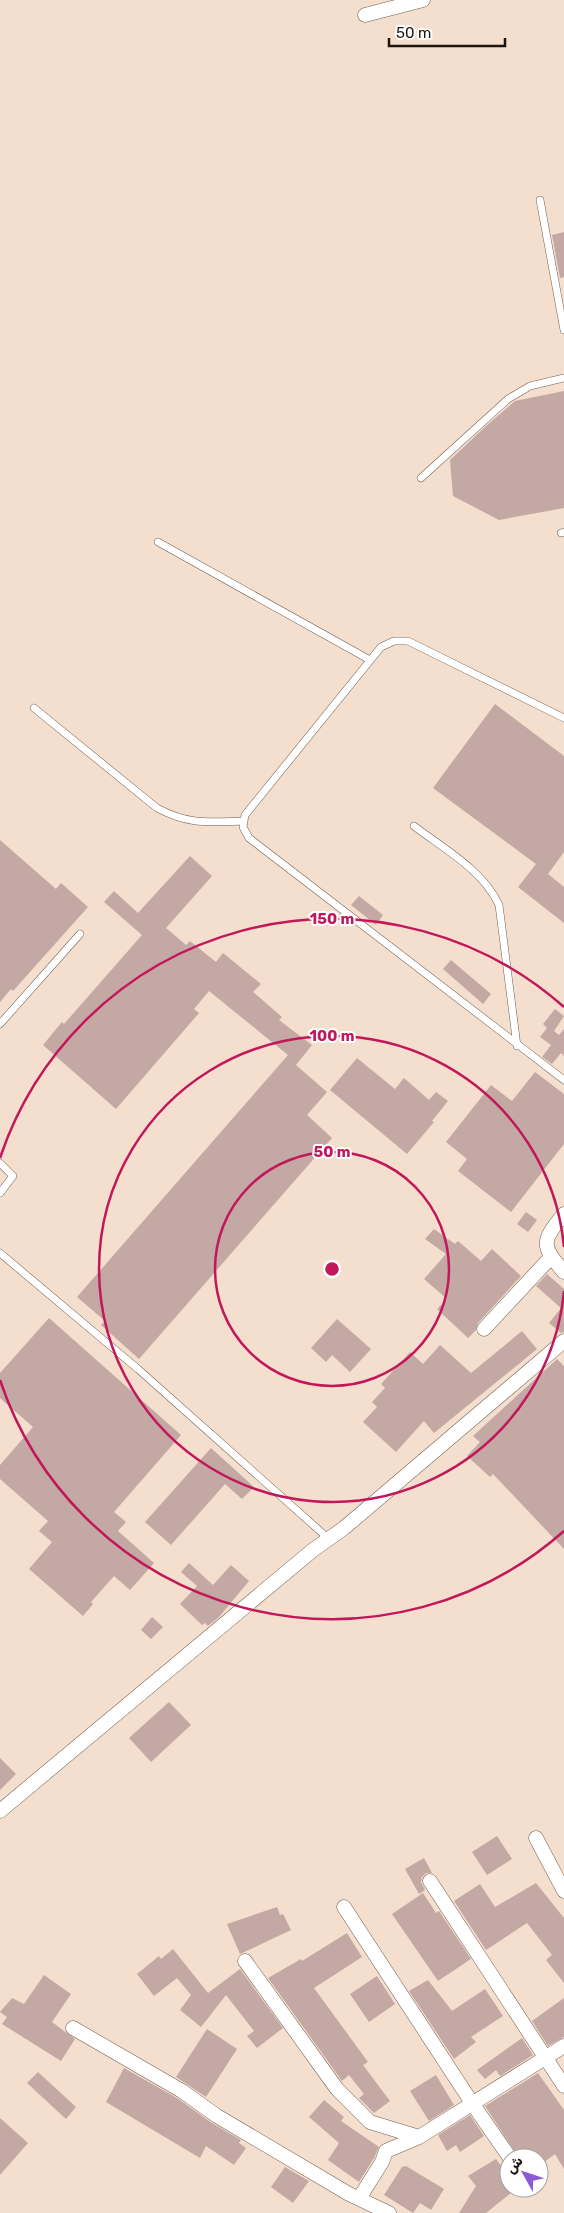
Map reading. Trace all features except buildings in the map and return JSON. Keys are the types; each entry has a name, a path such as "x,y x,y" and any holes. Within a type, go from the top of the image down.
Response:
{"street":[{"path":"365,15 423,0"},
{"path":"564,1214 546,1238 547,1251 550,1257 564,1272"},
{"path":"484,1329 550,1257"},
{"path":"0,1811 328,1538 344,1528 564,1341"},
{"path":"536,1838 564,1891"},
{"path":"430,1881 564,2086"},
{"path":"344,1908 472,2104 503,2148"},
{"path":"245,1962 337,2089 370,2122 419,2137"},
{"path":"73,2028 182,2091 217,2116 332,2184 389,2213"},
{"path":"360,2197 382,2162 386,2151 419,2137 564,2046"}],"lane":[{"path":"540,200 564,330"},
{"path":"421,478 508,399 530,386 564,378"},
{"path":"158,542 370,660"},
{"path":"564,718 408,641 387,643 370,660 245,815 243,821 243,827 250,838 517,1046 564,1080"},
{"path":"34,708 157,808 176,817 195,822 243,821"},
{"path":"414,826 481,878 499,905 517,1046"},
{"path":"0,1024 80,934"},
{"path":"0,1162 14,1176 0,1193"},
{"path":"0,1253 138,1369 328,1538"}]}
